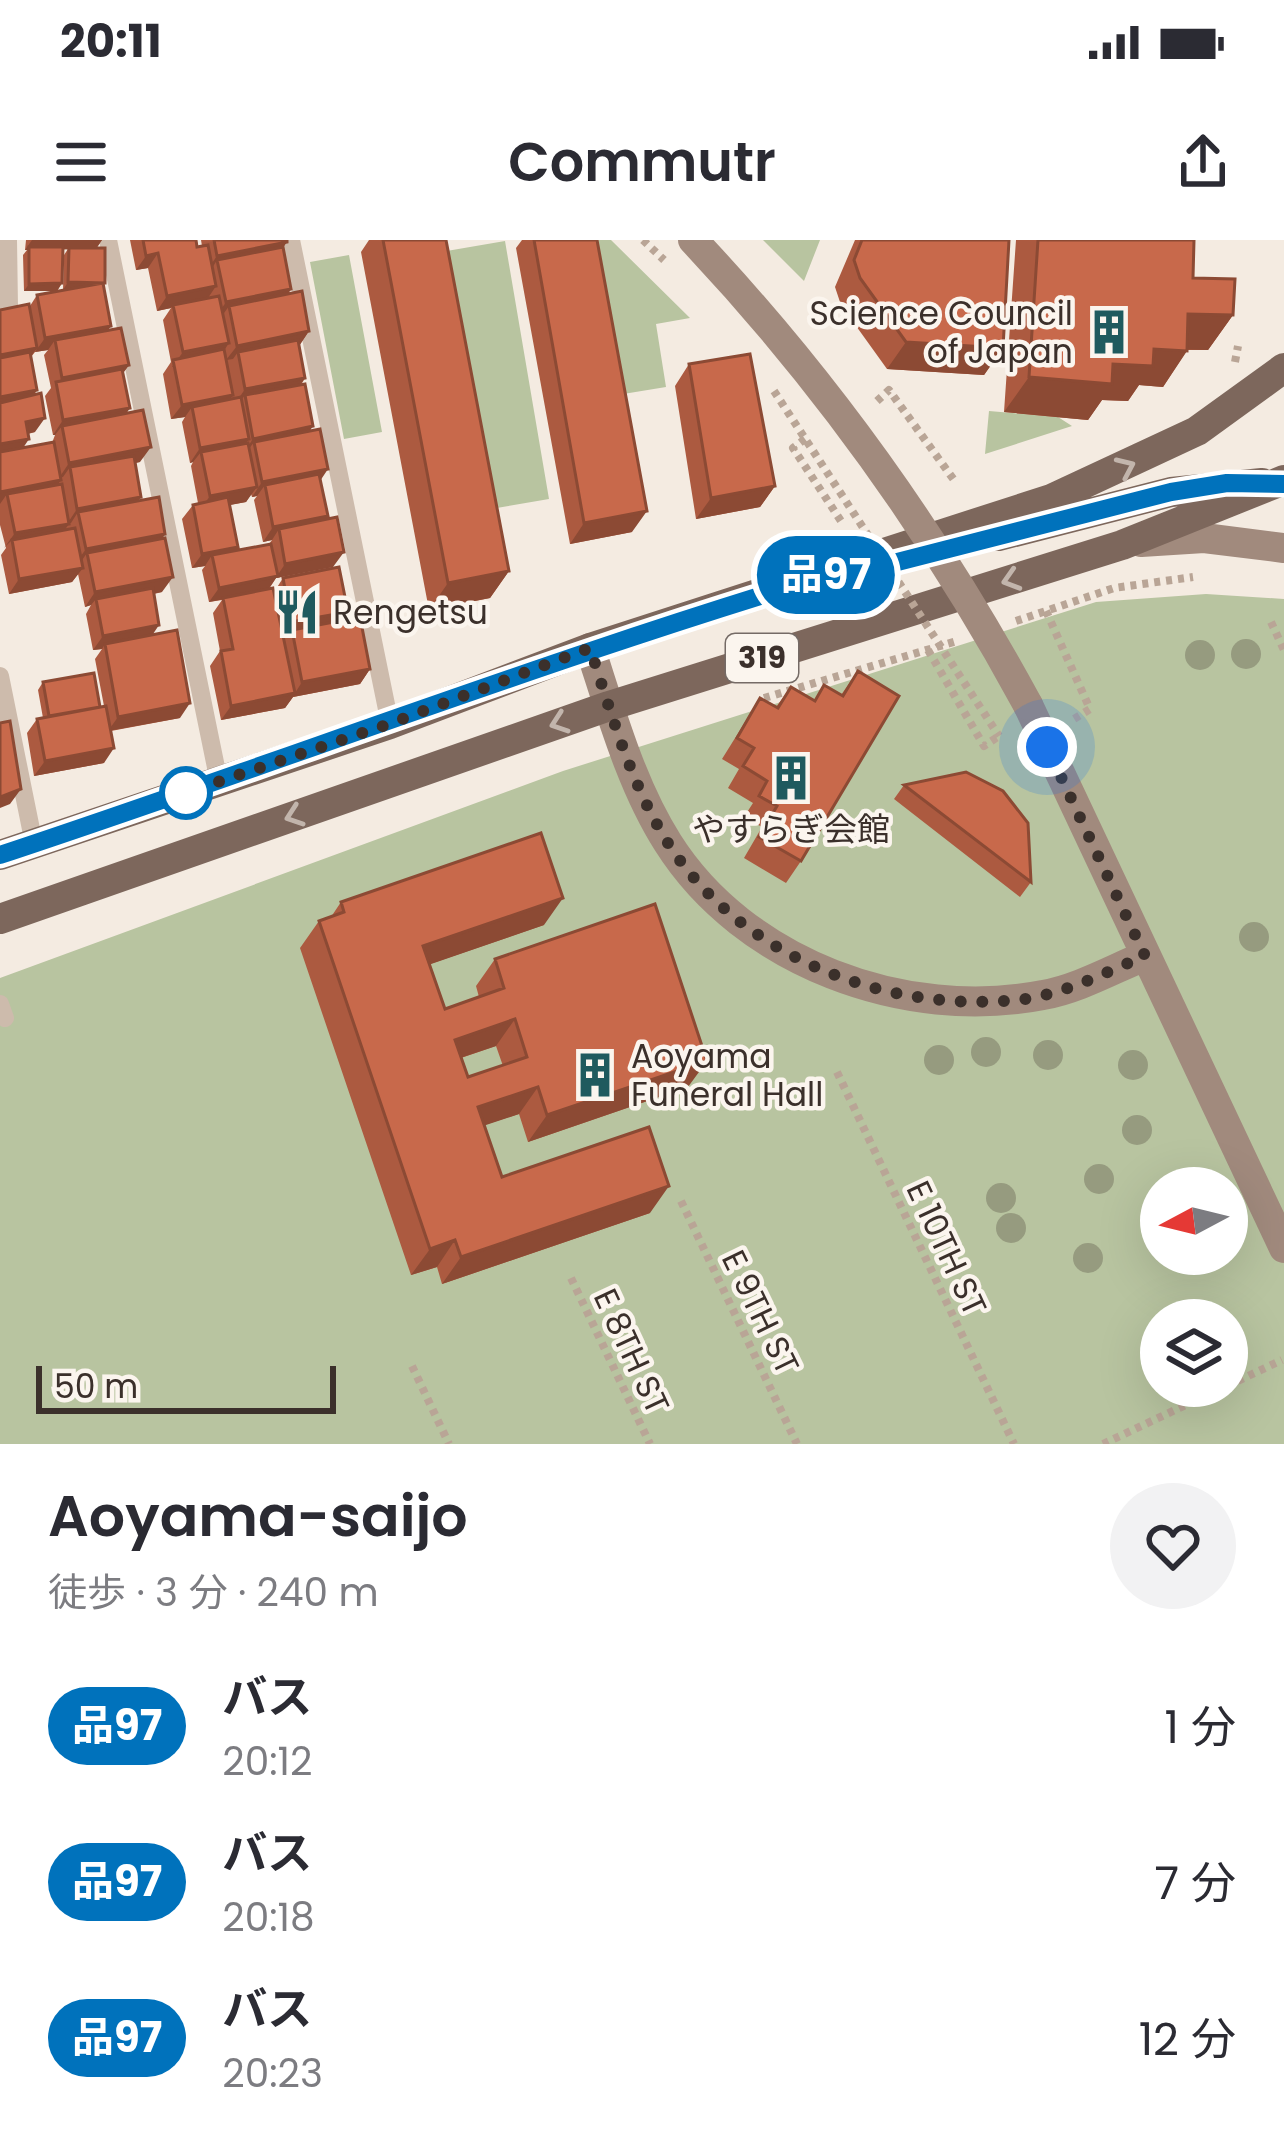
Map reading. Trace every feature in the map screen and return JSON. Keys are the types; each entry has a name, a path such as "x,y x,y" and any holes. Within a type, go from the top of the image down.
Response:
{"main road":[{"path":"692,240 781,339 871,455 954,578 1028,705 1284,1248"},
{"name":"319","path":"0,855 389,724 590,648 859,566 1132,465 1197,431 1284,368"},
{"name":"319","path":"0,919 609,706 1123,545 1283,479"},
{"path":"859,566 874,568 1171,492 1283,479"},
{"path":"1123,545 1204,538 1284,548"},
{"path":"590,648 609,706 667,842 736,924 772,946 879,988 964,1001 1051,994 1145,956"}],"lane":[{"path":"0,308 9,307 8,240"},
{"path":"108,240 219,782"},
{"path":"291,240 389,724"},
{"path":"0,676 34,844"}],"path":[{"path":"644,240 677,272"},
{"path":"770,386 999,736 985,746 928,650"},
{"path":"877,400 889,390 955,480"},
{"path":"805,439 793,448 841,521"},
{"path":"1046,611 1090,709 1074,719"},
{"path":"1271,622 1284,650"},
{"name":"E 10TH ST","path":"837,1072 1014,1444"},
{"name":"E 9TH ST","path":"681,1201 797,1444"},
{"name":"E 8TH ST","path":"571,1278 650,1444"},
{"path":"1248,1376 1282,1360"},
{"path":"412,1366 449,1444"},
{"path":"1103,1444 1182,1407"}],"green space":[{"path":"586,240 611,240 690,318 656,324 666,387 611,396"},
{"path":"763,240 820,240 804,281"},
{"path":"505,241 549,499 479,511 435,253"},
{"path":"349,255 382,432 344,439 310,262"},
{"path":"989,411 1058,417 1072,426 985,454"},
{"path":"1206,594 1284,599 1284,1444 0,1444 0,978 563,771 1096,602"}],"building":[{"path":"143,240 196,240 197,247 208,245 216,286 167,296 158,253 146,256"},
{"path":"214,240 287,240 287,242 217,256"},
{"path":"383,240 446,240 509,571 448,583"},
{"path":"534,240 597,240 647,511 584,523"},
{"path":"862,240 1009,240 1003,348 906,342 860,278 854,260"},
{"name":"Science Council of Japan","path":"1038,240 1194,240 1193,278 1235,279 1233,315 1188,314 1187,351 1154,349 1153,366 1113,364 1112,384 1029,377"},
{"path":"29,247 63,247 62,283 29,284"},
{"path":"283,247 291,289 226,302 217,260"},
{"path":"69,248 105,248 105,283 68,282"},
{"path":"103,283 111,326 45,338 37,295"},
{"path":"302,291 309,331 237,346 229,306"},
{"path":"219,296 229,343 183,352 173,305"},
{"path":"29,304 37,348 0,355 0,310"},
{"path":"121,328 129,365 62,378 55,340"},
{"path":"298,340 305,378 245,389 238,352"},
{"path":"224,349 233,395 182,405 173,360"},
{"path":"30,352 37,390 0,397 0,358"},
{"path":"750,354 775,486 711,498 689,364"},
{"path":"122,369 130,408 63,420 56,382"},
{"path":"305,384 313,426 253,439 245,395"},
{"path":"41,393 45,418 26,422 29,439 0,444 0,403"},
{"path":"241,397 249,439 200,448 192,407"},
{"path":"143,410 151,447 69,463 62,426"},
{"path":"320,429 328,469 262,482 254,442"},
{"path":"54,442 61,480 0,492 0,452"},
{"path":"248,443 257,487 210,496 201,452"},
{"path":"134,456 141,497 77,509 70,467"},
{"path":"319,474 328,516 273,527 265,485"},
{"path":"62,484 69,524 15,533 7,494"},
{"path":"159,497 165,534 86,549 78,512"},
{"path":"228,497 238,547 202,554 193,505"},
{"path":"337,517 344,552 285,564 279,529"},
{"path":"75,528 83,568 19,579 12,540"},
{"path":"165,538 173,577 95,592 87,553"},
{"path":"271,544 278,576 219,588 212,555"},
{"path":"339,567 348,612 291,622 283,578"},
{"path":"153,588 159,625 103,636 96,599"},
{"path":"273,588 295,693 231,706 221,651 233,649 223,598"},
{"path":"360,617 370,669 302,682 292,630"},
{"path":"177,630 190,703 118,717 105,644"},
{"name":"やすらぎ会館","path":"858,671 899,696 801,861 759,837 777,806 759,796 767,781 743,766 754,748 737,738 760,698 778,708 791,687 815,701 824,685 843,696"},
{"path":"94,673 100,707 49,716 43,682"},
{"path":"106,706 114,748 45,761 37,719"},
{"path":"10,721 21,789 0,797 0,723"},
{"path":"966,772 1003,791 1028,823 1031,882 904,785"},
{"name":"Aoyama Funeral Hall","path":"541,833 563,898 423,946 445,1009 504,988 495,959 655,904 707,1061 547,1115 538,1087 478,1107 502,1177 649,1127 669,1186 461,1257 455,1240 430,1249 319,921 344,912 341,902","holes":["515,1019 527,1057 468,1077 455,1040"]}],"bus line":[{"name":"品97","path":"0,855 389,724 590,648 859,566 874,568 1171,492 1227,483 1284,484"}],"place":[{"name":"Science Council of Japan","path":"1109,332"},
{"name":"Rengetsu","path":"297,612"},
{"name":"やすらぎ会館","path":"791,778"},
{"name":"Aoyama Funeral Hall","path":"595,1075"}],"route":[{"path":"186,793 182,794 389,724 590,648 645,797 667,842 736,924 772,946 879,988 964,1001 1016,1000 1051,994 1145,956 1047,747"}]}
